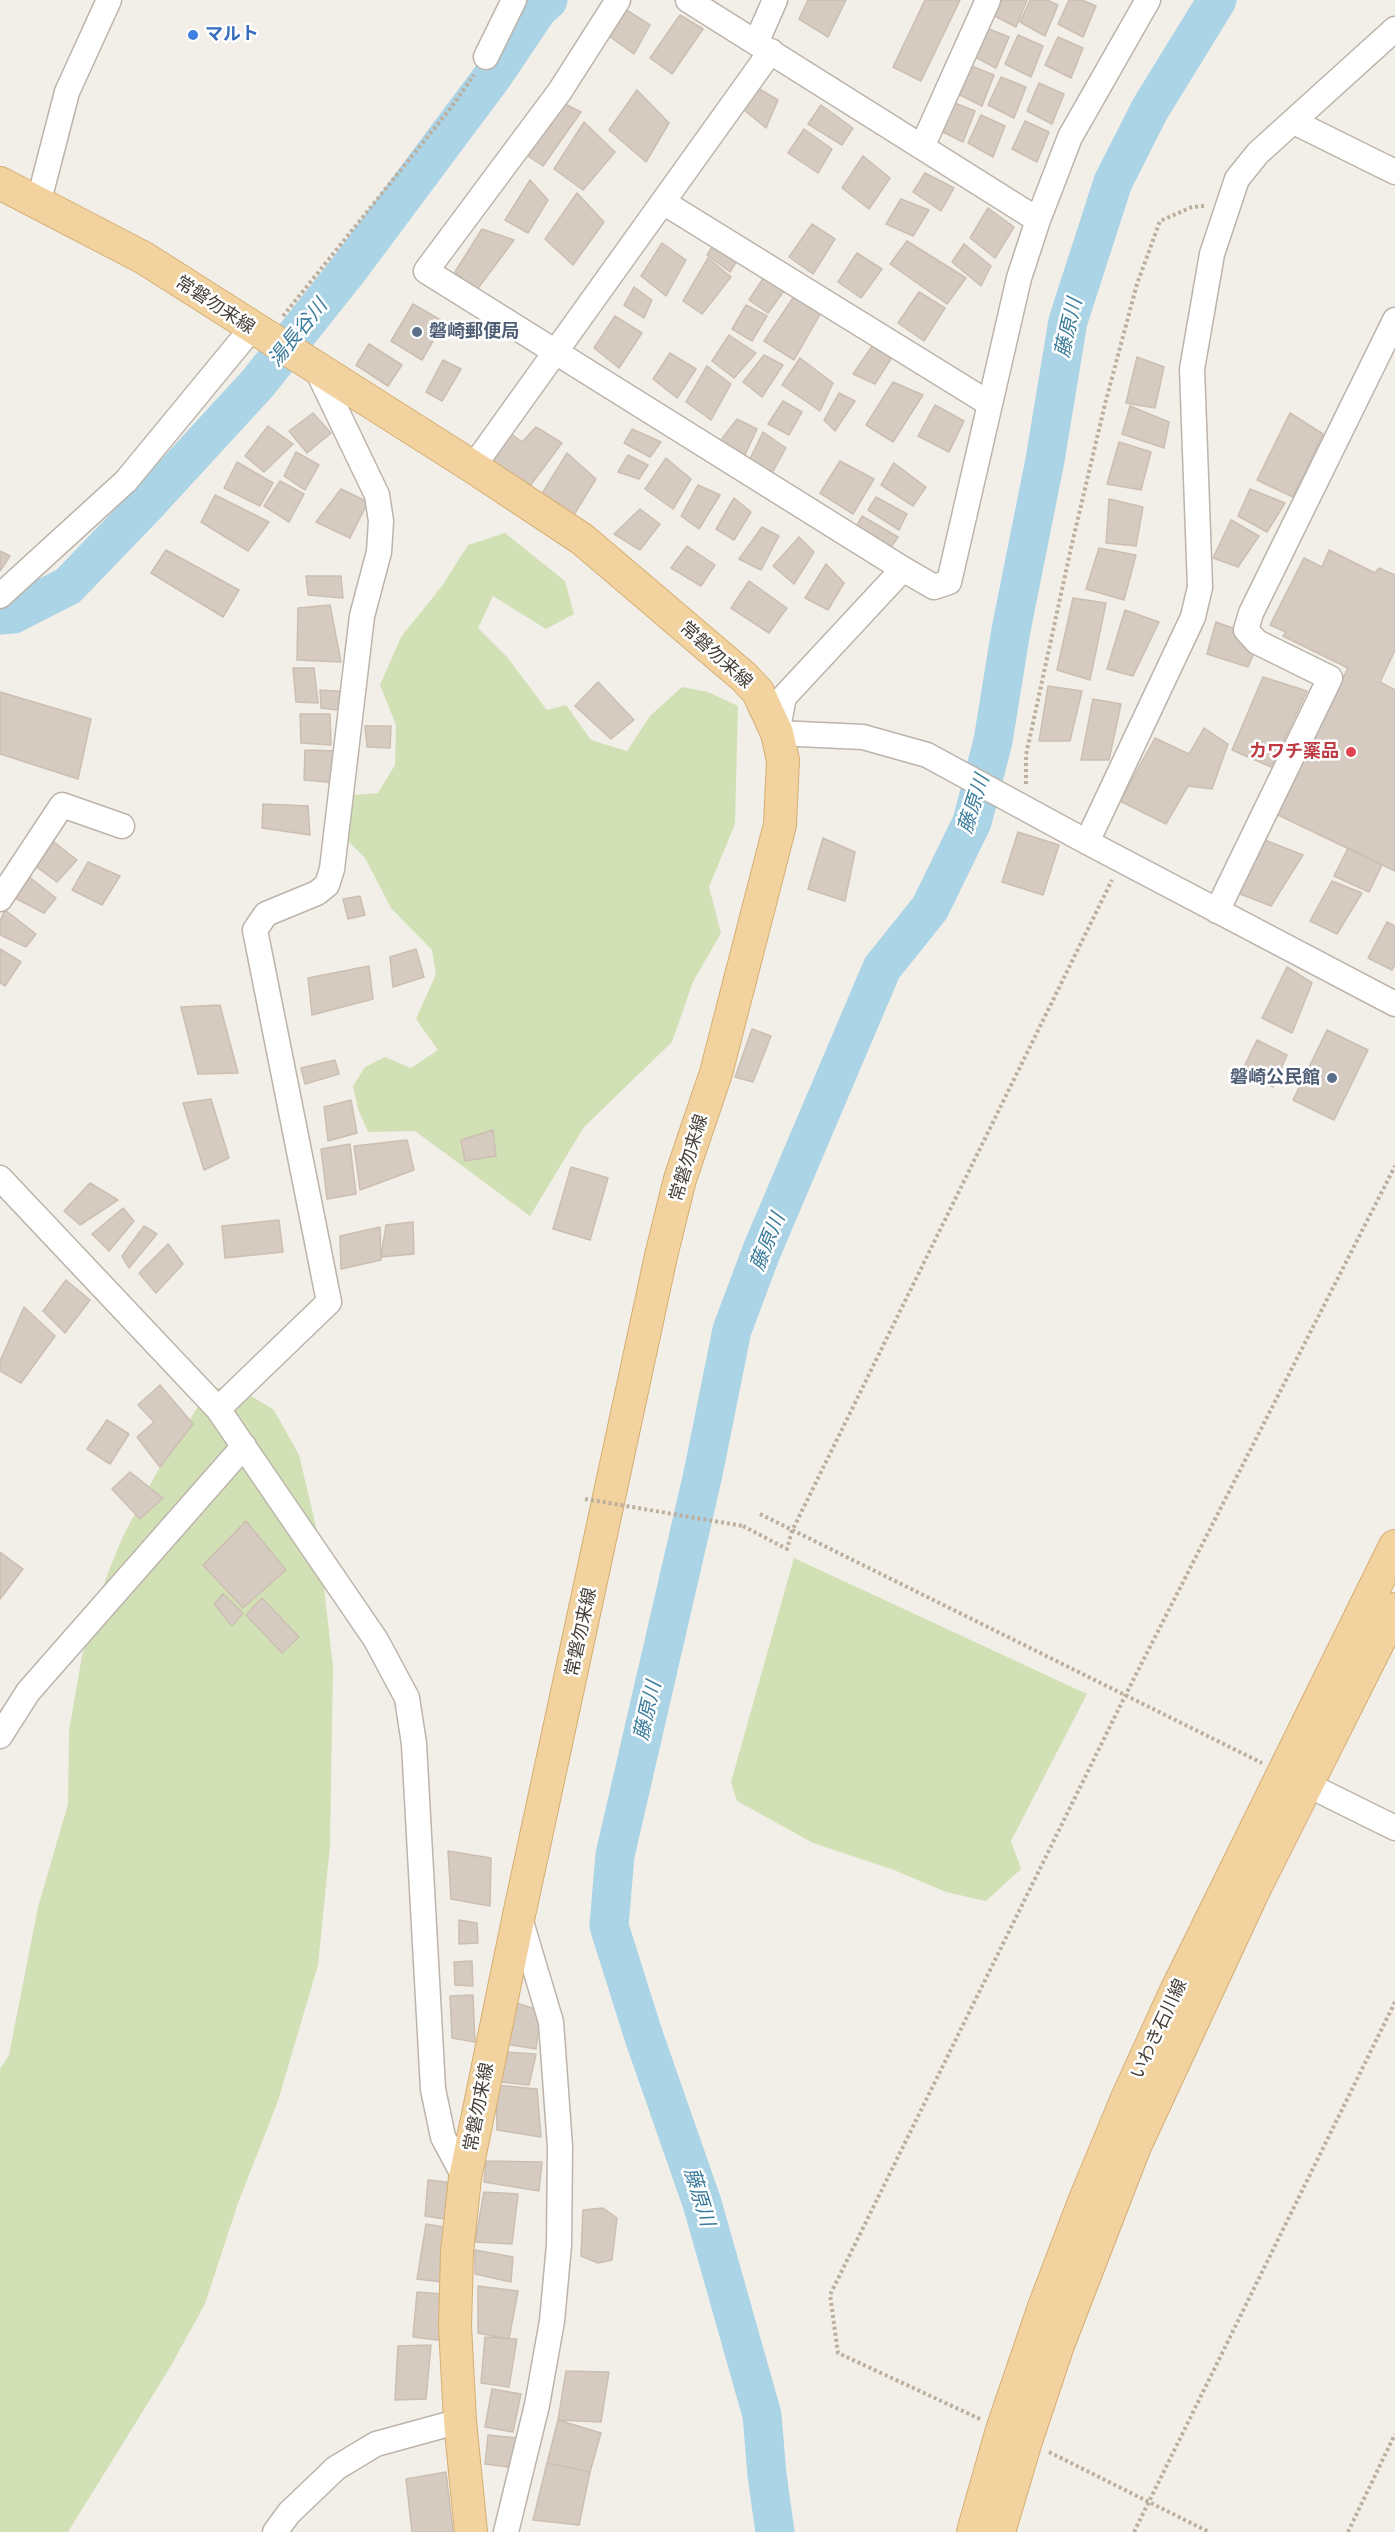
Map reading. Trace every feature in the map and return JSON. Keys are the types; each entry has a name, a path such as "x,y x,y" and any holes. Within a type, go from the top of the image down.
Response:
{"main road":[{"name":"常磐勿来線","path":"0,183 144,258 582,539 744,677 758,693 777,733 783,760 780,825 716,1073 680,1179 661,1256 519,1915 465,2178 457,2252 455,2326 460,2421 471,2532"},
{"name":"いわき石川線","path":"973,2532 1014,2435 1058,2345 1135,2146 1198,2006 1395,1546"},
{"name":"いわき石川線","path":"1295,1779 1395,1609"},
{"name":"いわき石川線","path":"999,2532 1014,2435"}],"street":[{"path":"38,204 67,92 109,0"},
{"path":"486,57 514,0"},
{"path":"618,0 560,92 426,271 934,587 949,582 1019,278 1038,220 1070,137 1148,0"},
{"path":"688,0 1038,220"},
{"path":"473,467 663,202 763,47 775,0"},
{"path":"922,147 988,0"},
{"path":"1087,842 1193,617 1200,587 1192,369 1205,285 1237,179 1258,153 1395,29"},
{"path":"1294,122 1395,172"},
{"path":"663,202 990,404"},
{"path":"1217,911 1330,678 1257,642 1246,630 1251,613 1395,320"},
{"path":"0,596 126,481 263,336"},
{"path":"218,1409 329,1302 255,930 266,914 317,893 327,885 332,869 362,616 379,552 381,521 377,495 309,365"},
{"path":"903,568 784,697 777,733 810,732 863,737 927,755 1395,1004"},
{"path":"0,899 62,805 122,826"},
{"path":"0,1178 218,1409 376,1640 406,1698 414,1744 433,2089 443,2137 465,2178"},
{"path":"0,1736 28,1692 244,1446"},
{"path":"1295,1779 1395,1828"},
{"path":"506,2532 539,2395 552,2321 559,2245 560,2147 551,2022 519,1915"},
{"path":"275,2532 289,2513 336,2468 376,2444 460,2421"}],"path":[{"path":"263,336 450,109 486,57"},
{"path":"1020,805 1026,755 1105,404 1137,284 1160,221 1192,207 1226,210"},
{"path":"585,1499 743,1526 787,1549 792,1531 1122,860"},
{"path":"1209,2532 1014,2435 838,2353 830,2295 1125,1696 1395,1166"},
{"path":"760,1514 1295,1779"},
{"path":"1134,2532 1395,2002"},
{"path":"1348,2532 1395,2434"}],"green space":[{"path":"505,533 565,581 574,614 546,629 493,596 478,628 507,657 547,710 566,705 591,740 627,751 650,716 682,687 708,692 738,706 735,824 709,887 721,933 693,982 672,1042 584,1127 530,1216 415,1131 368,1132 358,1109 353,1086 365,1067 385,1057 411,1068 438,1050 416,1019 436,974 432,950 391,908 365,858 336,829 355,795 378,793 395,765 396,725 380,685 401,637 442,586 468,545"},
{"path":"235,1386 274,1410 299,1455 318,1535 333,1667 330,1845 318,1965 278,2101 238,2203 205,2304 169,2369 68,2532 0,2532 0,2069 9,2055 38,1907 68,1804 69,1731 82,1656 106,1578 123,1536 156,1474 209,1389"},
{"path":"794,1558 1087,1694 1011,1841 1021,1869 986,1901 946,1892 894,1870 813,1843 737,1801 731,1782"}],"building":[{"path":"808,0 846,0 828,37 799,19"},
{"path":"925,0 960,0 921,81 893,67"},
{"path":"997,0 1027,0 1016,27 991,14"},
{"path":"1030,0 1047,0 1058,5 1045,36 1020,22"},
{"path":"1069,0 1082,0 1096,6 1083,37 1058,24"},
{"path":"625,9 650,25 634,54 609,36"},
{"path":"680,15 703,29 672,74 650,58"},
{"path":"984,27 1009,37 996,68 971,55"},
{"path":"1018,35 1043,46 1031,77 1005,64"},
{"path":"1058,37 1083,48 1071,78 1045,65"},
{"path":"969,65 994,75 982,106 956,93"},
{"path":"1001,77 1026,87 1014,118 988,105"},
{"path":"1039,83 1064,94 1052,124 1027,111"},
{"path":"756,87 778,100 766,128 743,109"},
{"path":"637,90 669,123 646,162 609,130"},
{"path":"950,101 975,111 963,142 937,129"},
{"path":"561,102 581,112 543,166 528,156"},
{"path":"821,105 853,128 842,145 808,124"},
{"path":"981,115 1005,126 993,157 968,143"},
{"path":"1025,121 1049,132 1037,162 1012,149"},
{"path":"584,122 615,152 583,190 554,169"},
{"path":"804,129 832,149 818,173 788,153"},
{"path":"863,156 890,178 869,209 842,188"},
{"path":"925,173 954,188 941,211 913,192"},
{"path":"530,180 548,200 528,233 505,220"},
{"path":"577,193 604,222 573,265 545,239"},
{"path":"901,199 929,210 913,236 886,224"},
{"path":"988,208 1014,227 995,258 970,238"},
{"path":"812,224 835,239 813,274 789,257"},
{"path":"482,229 514,240 476,291 455,272"},
{"path":"717,239 741,254 730,272 707,255"},
{"path":"907,241 966,278 947,304 890,264"},
{"path":"662,243 686,260 666,296 641,276"},
{"path":"964,244 991,266 981,286 952,262"},
{"path":"857,253 882,269 861,298 838,282"},
{"path":"708,258 731,277 702,314 683,301"},
{"path":"768,271 789,284 768,313 749,300"},
{"path":"634,287 652,300 644,318 624,305"},
{"path":"919,292 945,308 924,341 898,323"},
{"path":"793,298 822,311 794,360 764,341"},
{"path":"413,304 444,322 422,360 391,341"},
{"path":"746,305 767,316 752,341 732,329"},
{"path":"615,316 642,333 619,368 594,348"},
{"path":"729,335 756,353 734,378 712,361"},
{"path":"875,342 894,354 875,384 853,374"},
{"path":"369,344 402,365 388,386 356,365"},
{"path":"670,353 696,369 677,398 653,379"},
{"path":"764,355 783,365 762,397 743,382"},
{"path":"1137,357 1164,367 1155,408 1126,403"},
{"path":"800,358 833,383 820,411 782,385"},
{"path":"443,360 461,369 442,401 426,392"},
{"path":"707,366 731,384 711,420 686,402"},
{"path":"893,382 923,395 893,442 866,425"},
{"path":"839,393 855,401 835,431 824,420"},
{"path":"783,401 802,412 789,435 768,424"},
{"path":"935,405 964,421 949,452 918,436"},
{"path":"1130,406 1169,422 1164,448 1122,434"},
{"path":"313,413 331,433 307,453 289,431"},
{"path":"1290,413 1323,434 1293,497 1257,480"},
{"path":"737,419 757,429 744,457 721,440"},
{"path":"268,426 293,444 264,472 245,456"},
{"path":"536,427 562,443 527,490 491,465 510,433 522,442"},
{"path":"632,429 661,442 650,457 624,443"},
{"path":"763,432 786,448 772,473 750,459"},
{"path":"1119,442 1151,452 1141,490 1107,484"},
{"path":"296,452 319,465 305,490 284,476"},
{"path":"567,453 596,479 570,521 538,500"},
{"path":"628,455 648,465 639,479 618,472"},
{"path":"666,458 691,479 673,509 645,489"},
{"path":"840,461 874,479 853,514 820,493"},
{"path":"237,462 273,483 260,506 224,488"},
{"path":"894,463 926,487 913,506 881,485"},
{"path":"280,481 304,494 289,522 264,506"},
{"path":"698,485 720,495 699,529 681,516"},
{"path":"341,489 368,502 350,538 316,522"},
{"path":"1250,489 1285,503 1267,532 1238,516"},
{"path":"215,495 269,522 248,551 201,522"},
{"path":"876,497 907,514 899,530 868,510"},
{"path":"734,498 751,512 734,540 716,529"},
{"path":"1109,499 1143,507 1136,546 1106,543"},
{"path":"640,509 660,524 640,550 614,534"},
{"path":"862,516 898,537 885,556 852,534"},
{"path":"1231,520 1259,536 1238,567 1213,558"},
{"path":"762,527 779,536 761,570 739,559"},
{"path":"799,537 814,552 794,584 773,566"},
{"path":"687,546 715,565 701,586 671,568"},
{"path":"1099,548 1136,555 1124,600 1086,589"},
{"path":"166,550 239,590 223,617 151,573"},
{"name":"カワチ薬品","path":"1329,550 1375,573 1379,568 1395,575 1395,650 1380,682 1395,690 1395,871 1276,814 1348,668 1283,636 1286,632 1270,625 1304,558 1322,567"},
{"path":"0,551 10,556 0,571"},
{"path":"826,564 844,583 828,610 805,598"},
{"path":"306,576 341,576 343,598 308,595"},
{"path":"749,581 787,608 769,633 731,608"},
{"path":"1073,598 1106,603 1090,680 1057,670"},
{"path":"330,605 341,662 297,660 298,608"},
{"path":"1125,610 1159,622 1133,676 1107,669"},
{"path":"1216,622 1260,638 1248,667 1207,654"},
{"path":"293,668 314,668 318,703 296,702"},
{"path":"1263,677 1307,691 1271,767 1232,750"},
{"path":"598,682 634,720 611,739 575,706"},
{"path":"1048,686 1082,691 1070,741 1039,741"},
{"path":"320,690 349,692 346,711 321,708"},
{"path":"0,692 91,719 78,779 0,754"},
{"path":"1093,699 1121,704 1109,760 1081,760"},
{"path":"300,714 330,714 331,745 301,743"},
{"path":"365,726 391,726 390,748 367,747"},
{"path":"1204,728 1228,744 1212,789 1188,786 1166,824 1120,801 1155,738 1189,754"},
{"path":"305,750 340,751 339,783 304,780"},
{"path":"263,804 308,806 310,835 262,828"},
{"path":"1018,832 1059,845 1043,895 1002,882"},
{"path":"45,835 77,860 57,882 31,863"},
{"path":"823,838 855,852 845,901 808,889"},
{"path":"1262,839 1303,855 1271,906 1235,892"},
{"path":"1348,848 1382,865 1369,892 1334,876"},
{"path":"88,862 120,876 102,905 72,890"},
{"path":"28,876 56,898 44,913 11,896"},
{"path":"1332,881 1362,893 1337,934 1310,921"},
{"path":"360,896 365,915 348,919 343,899"},
{"path":"5,910 36,934 26,947 0,935 0,921"},
{"path":"1387,922 1395,926 1395,964 1392,970 1368,958"},
{"path":"0,949 21,962 5,986 0,983"},
{"path":"416,949 424,977 393,987 390,957"},
{"path":"369,966 373,999 312,1015 308,978"},
{"path":"1287,967 1312,983 1292,1033 1262,1018"},
{"path":"220,1005 238,1073 198,1074 181,1007"},
{"path":"752,1029 771,1036 753,1082 735,1077"},
{"path":"1327,1030 1368,1050 1334,1120 1293,1100"},
{"path":"1257,1040 1287,1055 1273,1087 1243,1069"},
{"path":"335,1060 339,1074 305,1084 301,1068"},
{"path":"211,1099 229,1158 204,1170 183,1103"},
{"path":"351,1100 357,1133 328,1141 324,1107"},
{"path":"493,1130 496,1156 465,1161 461,1140"},
{"path":"407,1140 414,1170 360,1190 354,1146"},
{"path":"350,1144 356,1194 327,1199 321,1149"},
{"path":"571,1167 608,1178 590,1240 553,1229"},
{"path":"90,1183 118,1200 80,1225 64,1211"},
{"path":"123,1208 134,1221 109,1251 92,1234"},
{"path":"279,1220 283,1252 225,1258 222,1226"},
{"path":"413,1222 414,1254 381,1257 386,1225"},
{"path":"144,1226 157,1234 129,1268 122,1256"},
{"path":"380,1227 381,1260 341,1269 340,1236"},
{"path":"168,1244 183,1264 156,1293 139,1273"},
{"path":"66,1280 90,1300 65,1333 43,1311"},
{"path":"24,1307 55,1336 21,1383 0,1371 0,1361"},
{"path":"160,1385 193,1424 160,1467 137,1437 154,1422 138,1405"},
{"path":"107,1420 129,1434 110,1464 87,1449"},
{"path":"130,1472 163,1498 140,1519 112,1489"},
{"path":"246,1521 286,1570 243,1608 203,1565"},
{"path":"0,1552 23,1569 0,1599"},
{"path":"223,1594 243,1613 232,1626 214,1604"},
{"path":"262,1598 299,1637 282,1653 246,1615"},
{"path":"448,1851 491,1858 490,1906 451,1899"},
{"path":"459,1920 477,1923 478,1943 459,1944"},
{"path":"472,1961 473,1986 455,1985 454,1962"},
{"path":"473,1995 475,2042 452,2038 450,1996"},
{"path":"513,2002 541,2011 536,2049 506,2044"},
{"path":"505,2052 536,2054 529,2085 501,2082"},
{"path":"496,2085 537,2089 541,2137 497,2130"},
{"path":"486,2161 542,2162 539,2191 484,2182"},
{"path":"428,2180 455,2183 451,2220 425,2216"},
{"path":"484,2192 518,2194 512,2244 475,2242"},
{"path":"603,2208 617,2218 612,2260 598,2263 581,2256 583,2210"},
{"path":"426,2224 450,2228 442,2282 417,2279"},
{"path":"475,2250 513,2257 511,2282 475,2274"},
{"path":"478,2286 518,2291 509,2339 478,2333"},
{"path":"417,2292 443,2294 446,2341 413,2337"},
{"path":"485,2337 517,2339 509,2387 481,2383"},
{"path":"431,2345 426,2399 395,2400 398,2346"},
{"path":"566,2371 609,2372 601,2422 558,2420"},
{"path":"492,2389 521,2394 513,2432 485,2427"},
{"path":"558,2420 601,2433 590,2472 547,2463"},
{"path":"488,2435 517,2438 515,2468 485,2464"},
{"path":"547,2463 590,2472 579,2525 533,2520"},
{"path":"446,2472 453,2532 412,2532 406,2479"}],"waterway":[{"name":"湯長谷川","path":"0,615 13,614 68,586 258,383 348,270 495,73 538,9 548,0"},
{"name":"藤原川","path":"775,2532 762,2415 702,2203 644,2037 609,1926 615,1855 703,1474 732,1330 762,1250 882,968 930,908 972,822 993,741 1068,321 1113,182 1150,109 1217,0"}],"place":[{"name":"マルト","path":"193,35"},
{"name":"磐崎郵便局","path":"417,332"},
{"name":"カワチ薬品","path":"1351,752"},
{"name":"磐崎公民館","path":"1332,1078"}]}
